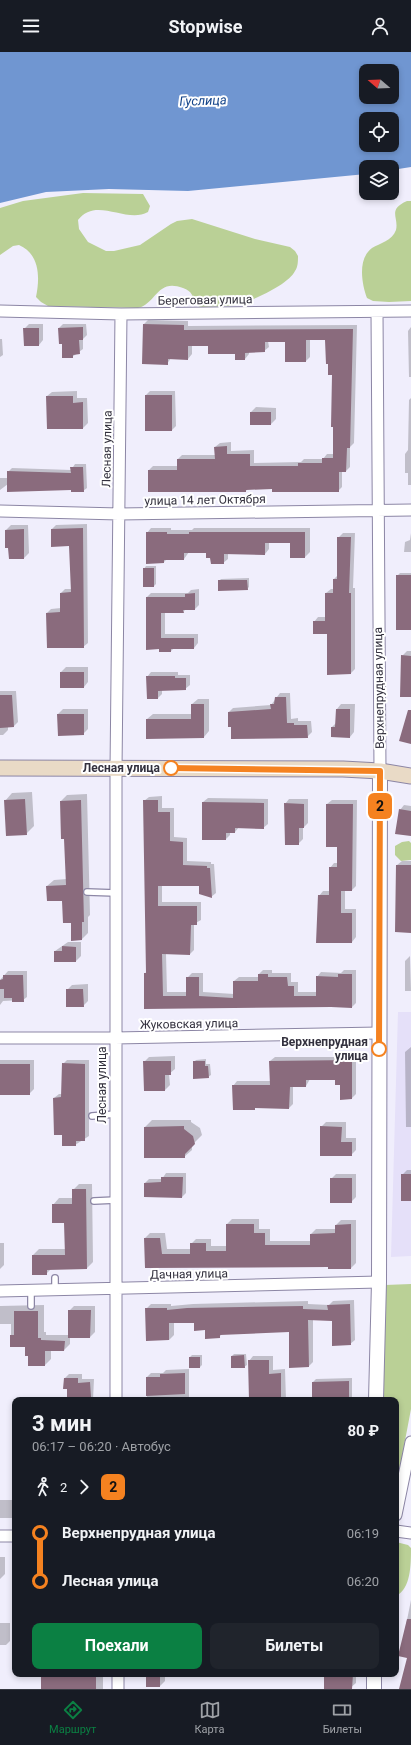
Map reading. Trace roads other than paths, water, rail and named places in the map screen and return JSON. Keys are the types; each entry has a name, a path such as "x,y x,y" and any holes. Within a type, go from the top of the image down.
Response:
{"main road":[{"path":"0,768 380,771 411,776"}],"street":[{"name":"Береговая улица","path":"0,311 121,314 411,311"},
{"name":"Верхнепрудная улица","path":"376,1397 379,1282 380,771 377,312"},
{"name":"Лесная улица","path":"116,1397 116,768 121,314"},
{"name":"улица 14 лет Октября","path":"0,512 119,514 411,510"},
{"name":"Жуковская улица","path":"0,1038 115,1038 379,1033"},
{"name":"Дачная улица","path":"0,1291 379,1282"},
{"path":"399,1500 411,1442"},
{"path":"399,1531 411,1533"},
{"path":"0,1536 12,1536"},
{"path":"118,1677 118,1689"},
{"path":"374,1677 374,1689"}],"lane":[{"path":"87,892 116,893"},
{"path":"92,1116 116,1114"},
{"path":"94,1201 116,1200"},
{"path":"55,1278 56,1290"},
{"path":"31,1291 31,1306"}],"water":[{"name":"Гуслица","path":"0,52 411,52 411,167 399,169 399,160 359,160 359,175 188,191 109,189 46,192 0,203"}],"place":[{"name":"Лесная улица","path":"171,768"},
{"name":"Верхнепрудная улица","path":"379,1049"}]}
